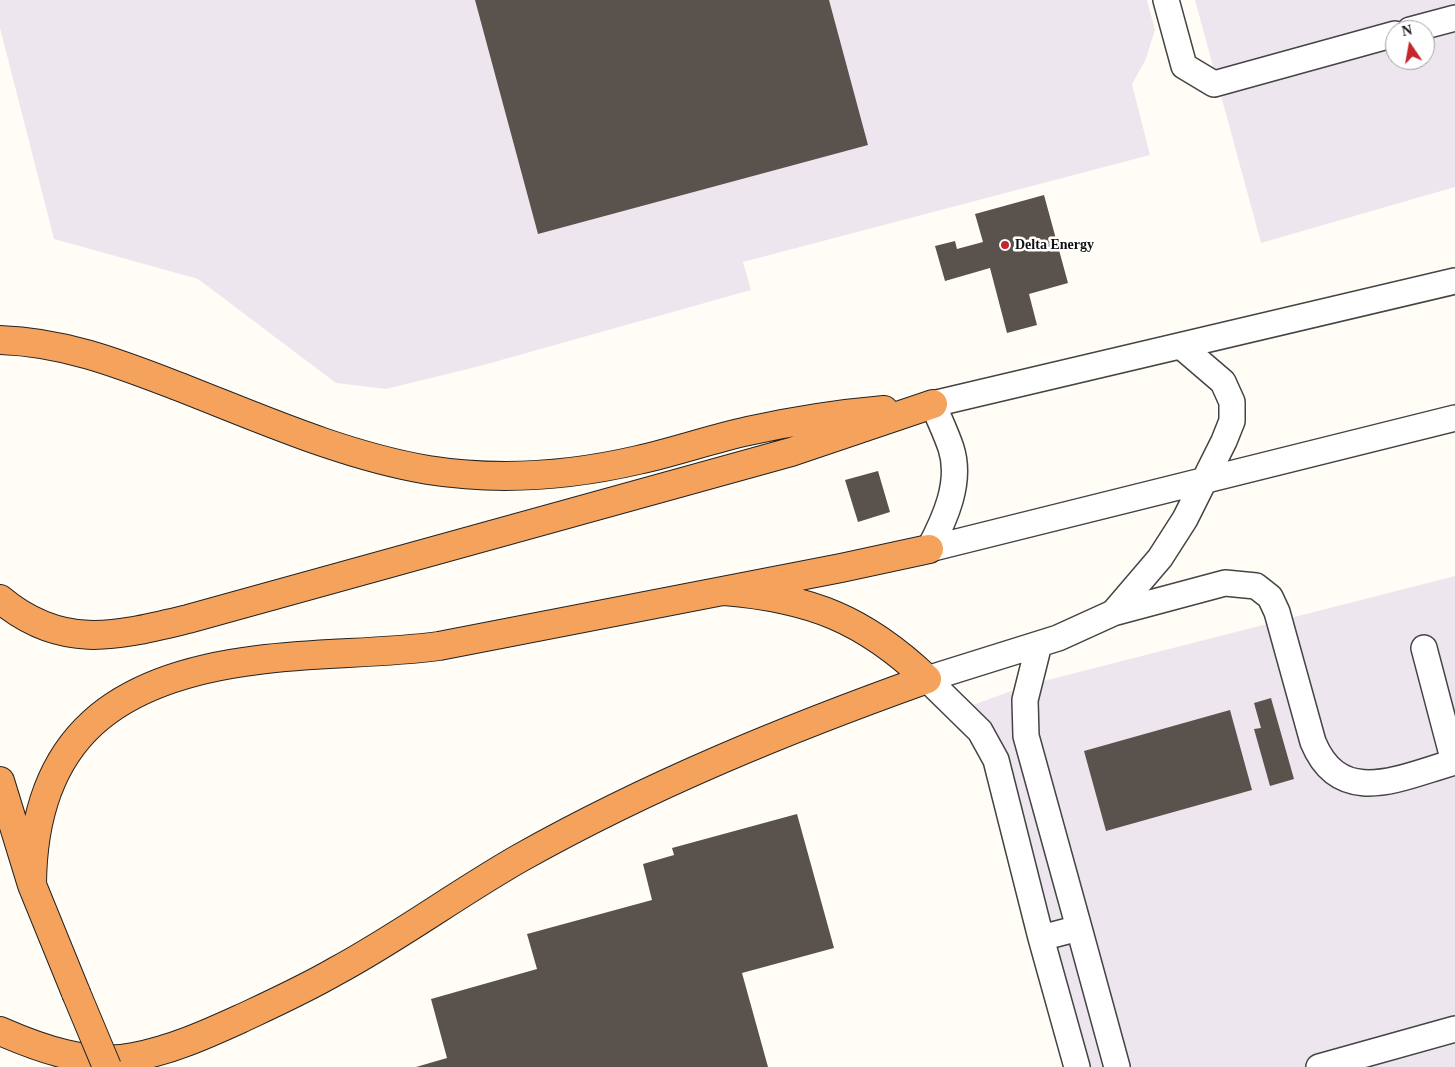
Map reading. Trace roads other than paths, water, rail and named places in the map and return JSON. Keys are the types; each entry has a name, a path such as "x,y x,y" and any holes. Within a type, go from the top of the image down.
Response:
{"highway":[{"path":"0,340 49,345 95,355 338,445 404,465 474,475 525,476 580,471 637,460 766,427 834,415 933,404"},
{"path":"0,599 24,617 59,632 103,636 128,633 188,619 741,466 933,404"},
{"path":"32,885 33,843 40,811 51,781 64,757 74,742 98,718 130,695 152,684 204,670 259,660 387,652 439,646 929,549"},
{"path":"0,1031 60,1052 99,1060 136,1057 188,1042 278,1002 338,971 506,866 628,801 775,735 927,679 883,641 864,628 835,615 796,601 761,594 724,591"},
{"path":"0,781 32,885 107,1067"}],"lane":[{"path":"1166,0 1184,66 1214,84 1385,37"},
{"path":"1435,23 1455,18"},
{"path":"929,549 941,526 948,506 955,473 951,448 933,404 1455,281"},
{"path":"1113,613 1140,583 1174,538 1232,422 1232,402 1219,377 1181,346"},
{"path":"929,549 1455,418"},
{"path":"1077,1067 1041,938 996,760 980,731 927,679 1070,633 1113,613 1225,583 1236,582 1256,586 1274,603 1313,742 1319,757 1332,772 1348,780 1367,784 1454,762 1424,648"},
{"path":"1039,644 1024,700 1026,736 1118,1067"},
{"path":"1041,938 1079,928"},
{"path":"1320,1067 1455,1029"}],"place":[{"name":"Delta Energy","path":"1005,245"}]}
